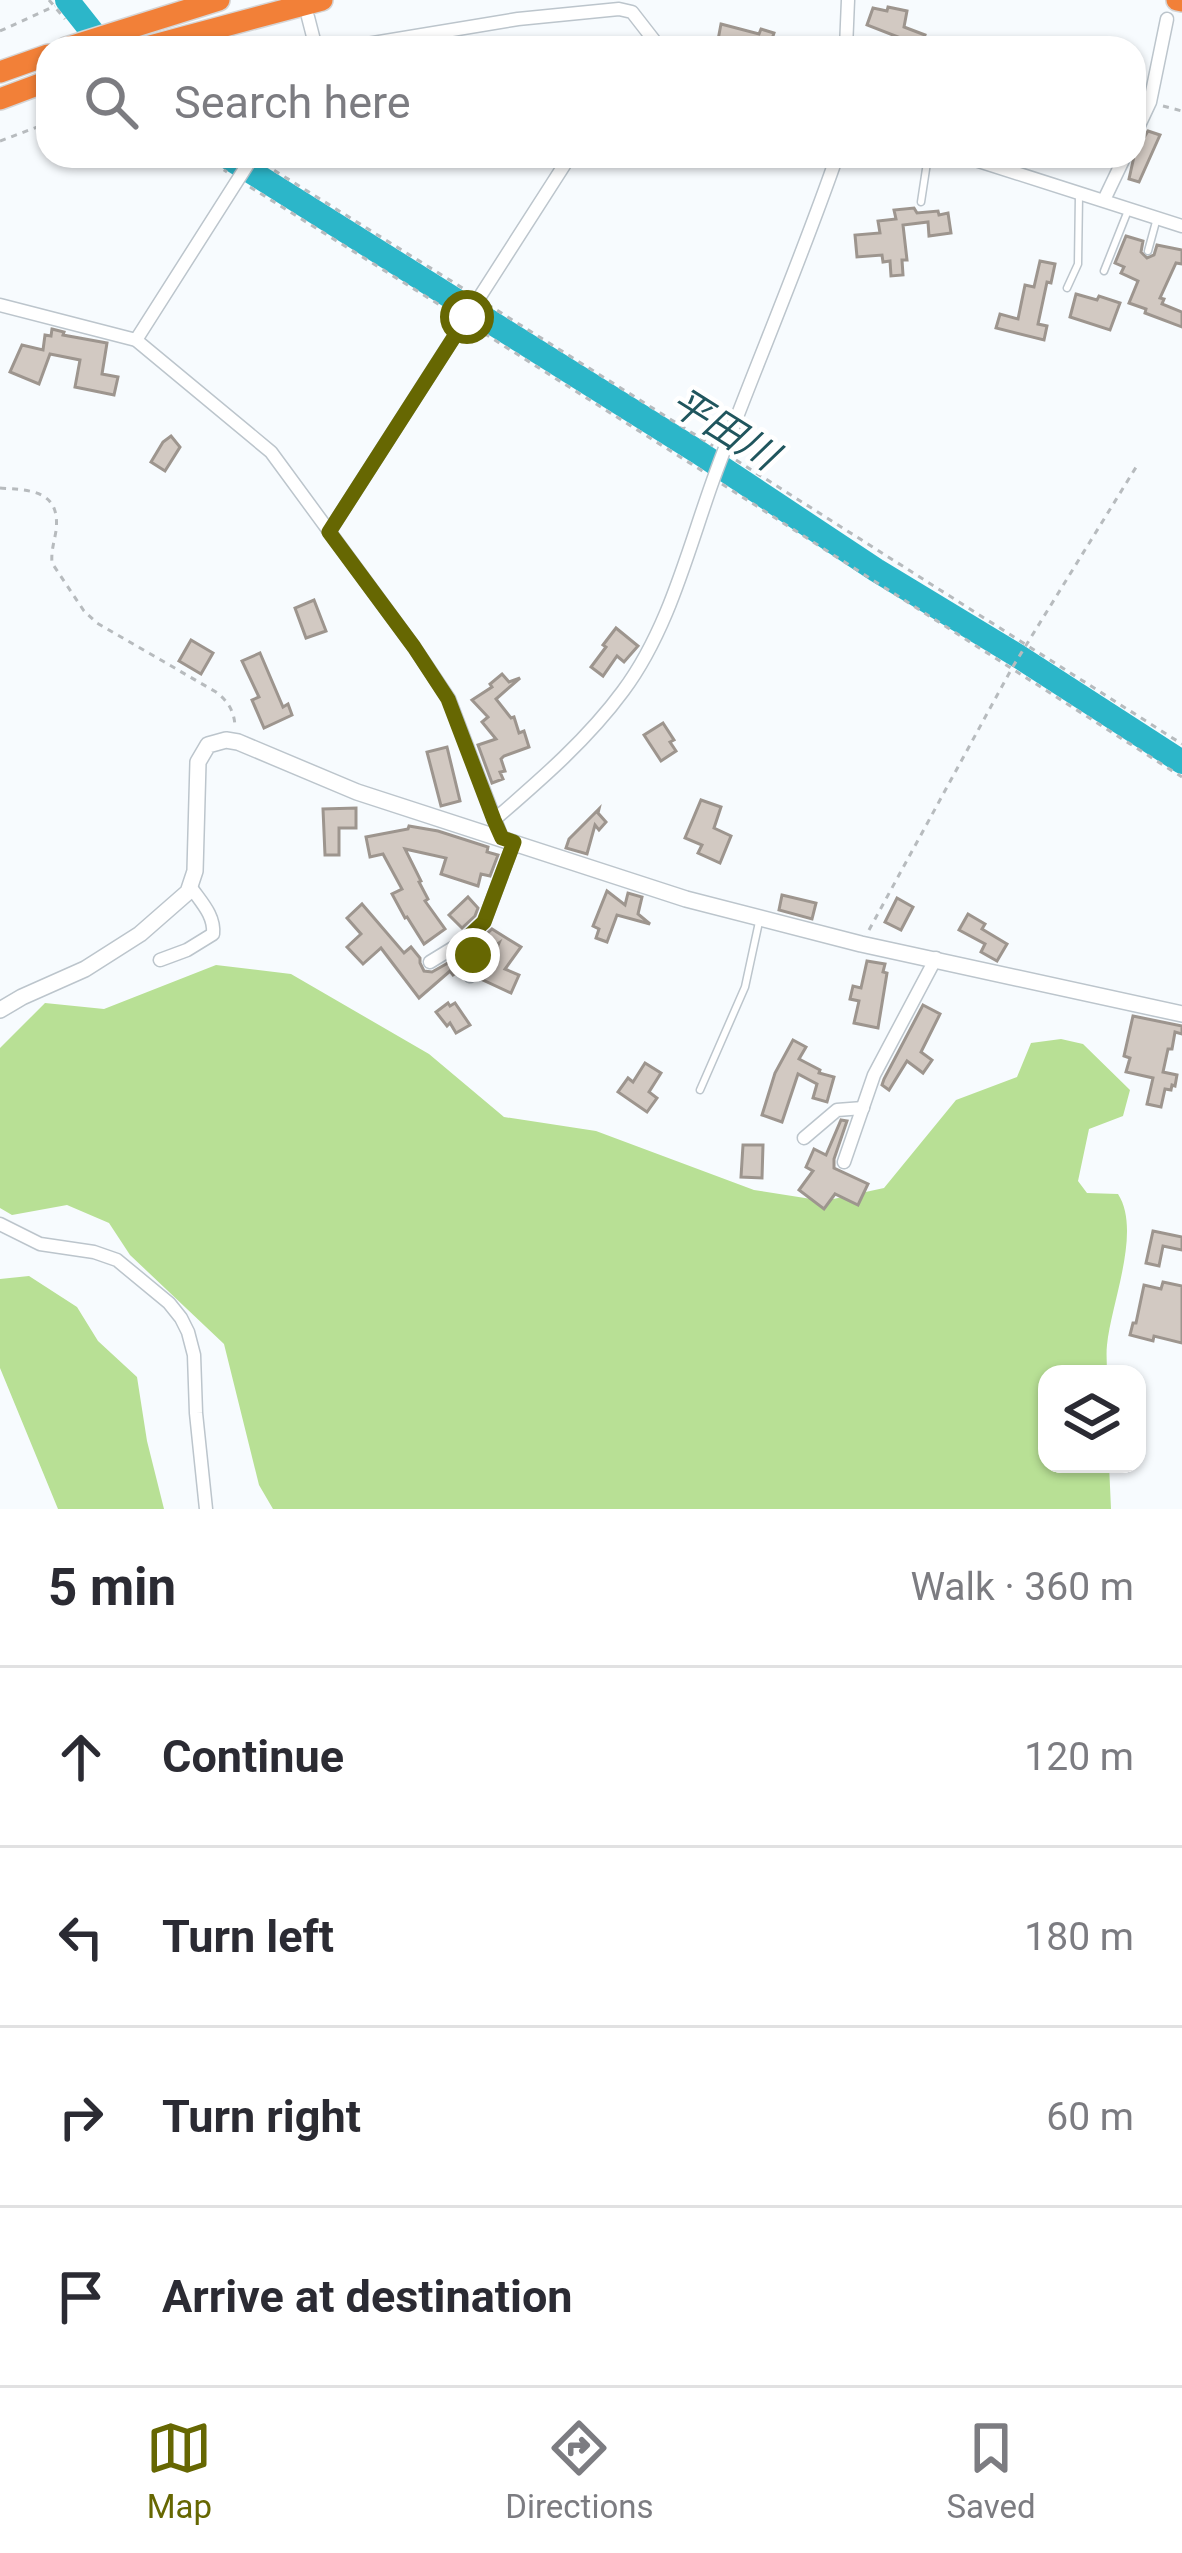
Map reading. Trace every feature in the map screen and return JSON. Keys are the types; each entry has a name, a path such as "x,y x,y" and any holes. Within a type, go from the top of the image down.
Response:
{"highway":[{"path":"103,36 219,0"},
{"path":"193,36 315,8"},
{"path":"0,72 36,59"},
{"path":"0,99 36,86"}],"street":[{"path":"846,36 848,0"},
{"path":"1146,110 1175,7"},
{"path":"415,36 619,9 632,12 652,36"},
{"path":"647,36 650,32"},
{"path":"136,340 245,168"},
{"path":"329,532 562,168"},
{"path":"494,820 572,748 625,689 644,658 663,619 832,168"},
{"path":"1002,168 1182,226"},
{"path":"1104,200 1119,168"},
{"path":"0,305 136,340 256,437 282,466 448,699 494,820 508,840"},
{"path":"0,1010 85,969 140,934 188,892 195,871 198,762 208,745 233,741 357,792 664,892 861,944 1182,1014"},
{"path":"430,962 484,922 508,840"},
{"path":"160,960 213,934 208,911 190,886"},
{"path":"467,938 473,955 470,976"},
{"path":"844,1162 874,1075 936,958"},
{"path":"804,1138 837,1110 863,1108"},
{"path":"0,1224 40,1244 117,1260 181,1318 194,1355 206,1509"}],"lane":[{"path":"921,202 926,168"},
{"path":"1067,288 1078,264 1080,192"},
{"path":"1104,271 1129,208"},
{"path":"1148,251 1157,218"},
{"path":"700,1090 745,987 760,919"}],"path":[{"path":"49,0 65,19"},
{"path":"0,31 55,6"},
{"path":"1150,102 1182,111"},
{"path":"0,141 36,128"},
{"path":"223,168 1182,777"},
{"path":"861,944 1013,666 1138,464"},
{"path":"0,488 33,490 51,502 57,526 52,562 84,611 225,699 236,724 233,741"}],"green space":[{"path":"216,965 291,974 429,1054 504,1117 596,1131 754,1190 824,1201 884,1188 956,1100 1017,1077 1031,1043 1061,1039 1083,1044 1130,1090 1123,1116 1089,1129 1078,1181 1087,1193 1118,1194 1125,1209 1126,1247 1107,1365 1038,1365 1038,1473 1109,1473 1111,1509 273,1509 259,1485 224,1344 130,1255 109,1223 67,1205 12,1215 0,1208 0,1048 45,1003 104,1009"},
{"path":"29,1276 77,1307 98,1341 137,1377 164,1509 58,1509 0,1368 0,1279"}],"building":[{"path":"888,7 907,11 904,27 925,36 895,36 867,25 873,8 887,11"},
{"path":"721,24 774,33 773,36 719,36"},
{"path":"1146,134 1160,135 1146,166"},
{"path":"1131,168 1145,168 1139,182 1129,179"},
{"path":"914,208 917,213 948,213 951,233 929,236 928,222 903,225 907,260 902,260 903,275 891,276 890,261 883,262 882,255 857,257 855,235 880,233 878,221 896,219 894,210"},
{"path":"1126,236 1143,241 1141,252 1147,258 1154,255 1157,245 1182,250 1182,264 1176,263 1160,298 1162,304 1182,312 1182,327 1129,303 1138,281 1121,273 1124,267 1115,263"},
{"path":"1040,261 1055,264 1038,324 1047,326 1044,340 996,328 1000,314 1018,319 1025,285 1034,287"},
{"path":"1076,294 1120,303 1110,330 1070,317"},
{"path":"52,329 107,343 102,374 118,377 114,395 75,387 80,360 50,354 39,384 10,372 22,345 43,350 45,335 51,336"},
{"path":"171,436 180,447 165,471 151,462"},
{"path":"314,600 326,631 306,638 295,608"},
{"path":"616,628 638,646 624,662 617,656 603,676 591,667"},
{"path":"191,640 213,653 201,674 179,661"},
{"path":"260,653 283,707 288,704 292,715 264,728 252,700 259,697 242,661"},
{"path":"502,674 509,682 520,678 496,699 514,717 519,733 524,731 529,747 504,756 503,779 492,783 478,745 496,739 482,722 488,717 472,700"},
{"path":"663,723 676,751 661,761 644,735"},
{"path":"447,747 460,801 441,806 427,752"},
{"path":"701,800 721,807 714,828 731,836 720,863 698,853 702,845 685,838"},
{"path":"356,808 356,828 339,828 339,855 325,855 323,809"},
{"path":"599,809 606,822 599,830 595,825 587,854 566,848 569,839"},
{"path":"409,826 488,847 487,852 498,855 490,876 481,874 478,886 441,874 446,858 405,849 425,901 445,929 424,944 392,894 402,889 383,854 370,857 366,837"},
{"path":"607,891 625,905 628,893 642,897 638,914 650,924 617,915 607,942 596,938 599,929 593,926"},
{"path":"782,895 816,903 812,919 779,910"},
{"path":"468,897 478,908 462,928 449,915"},
{"path":"897,898 913,907 901,930 885,922"},
{"path":"362,904 404,953 411,947 424,971 432,972 462,955 460,970 453,975 450,971 419,998 381,948 363,964 347,947 361,934 347,918"},
{"path":"968,914 1007,944 997,961 981,952 985,944 959,930"},
{"path":"492,929 521,947 505,969 519,975 511,993 483,980 499,943 483,954 479,941"},
{"path":"867,961 885,964 883,972 887,973 878,1028 854,1023 859,1001 850,999 853,986 861,988"},
{"path":"455,1003 470,1025 456,1033 450,1023 447,1026 436,1012"},
{"path":"923,1005 940,1014 921,1052 932,1060 923,1073 907,1061 889,1090 882,1085 884,1079"},
{"path":"1133,1016 1182,1026 1182,1034 1175,1032 1163,1072 1177,1075 1175,1086 1165,1089 1161,1107 1147,1104 1153,1078 1126,1072 1130,1058 1124,1056"},
{"path":"793,1040 806,1047 799,1059 834,1077 827,1102 813,1098 817,1084 798,1074 782,1122 762,1115 775,1073"},
{"path":"645,1063 661,1073 649,1092 657,1098 647,1112 618,1092 628,1078 633,1082"},
{"path":"841,1120 847,1121 834,1168 868,1184 858,1205 835,1194 824,1209 799,1190 813,1171 806,1167 814,1149 826,1155"},
{"path":"743,1145 763,1145 762,1178 741,1177"},
{"path":"1153,1231 1182,1237 1182,1250 1163,1246 1159,1266 1146,1263"},
{"path":"1163,1282 1182,1286 1182,1343 1130,1335 1144,1285 1161,1289"}],"waterway":[{"name":"平田川","path":"67,0 96,36"},
{"name":"平田川","path":"245,168 1182,762"}],"route":[{"path":"467,317 329,532 435,676 502,838 514,842 493,904 484,922 467,938 473,955"}]}
